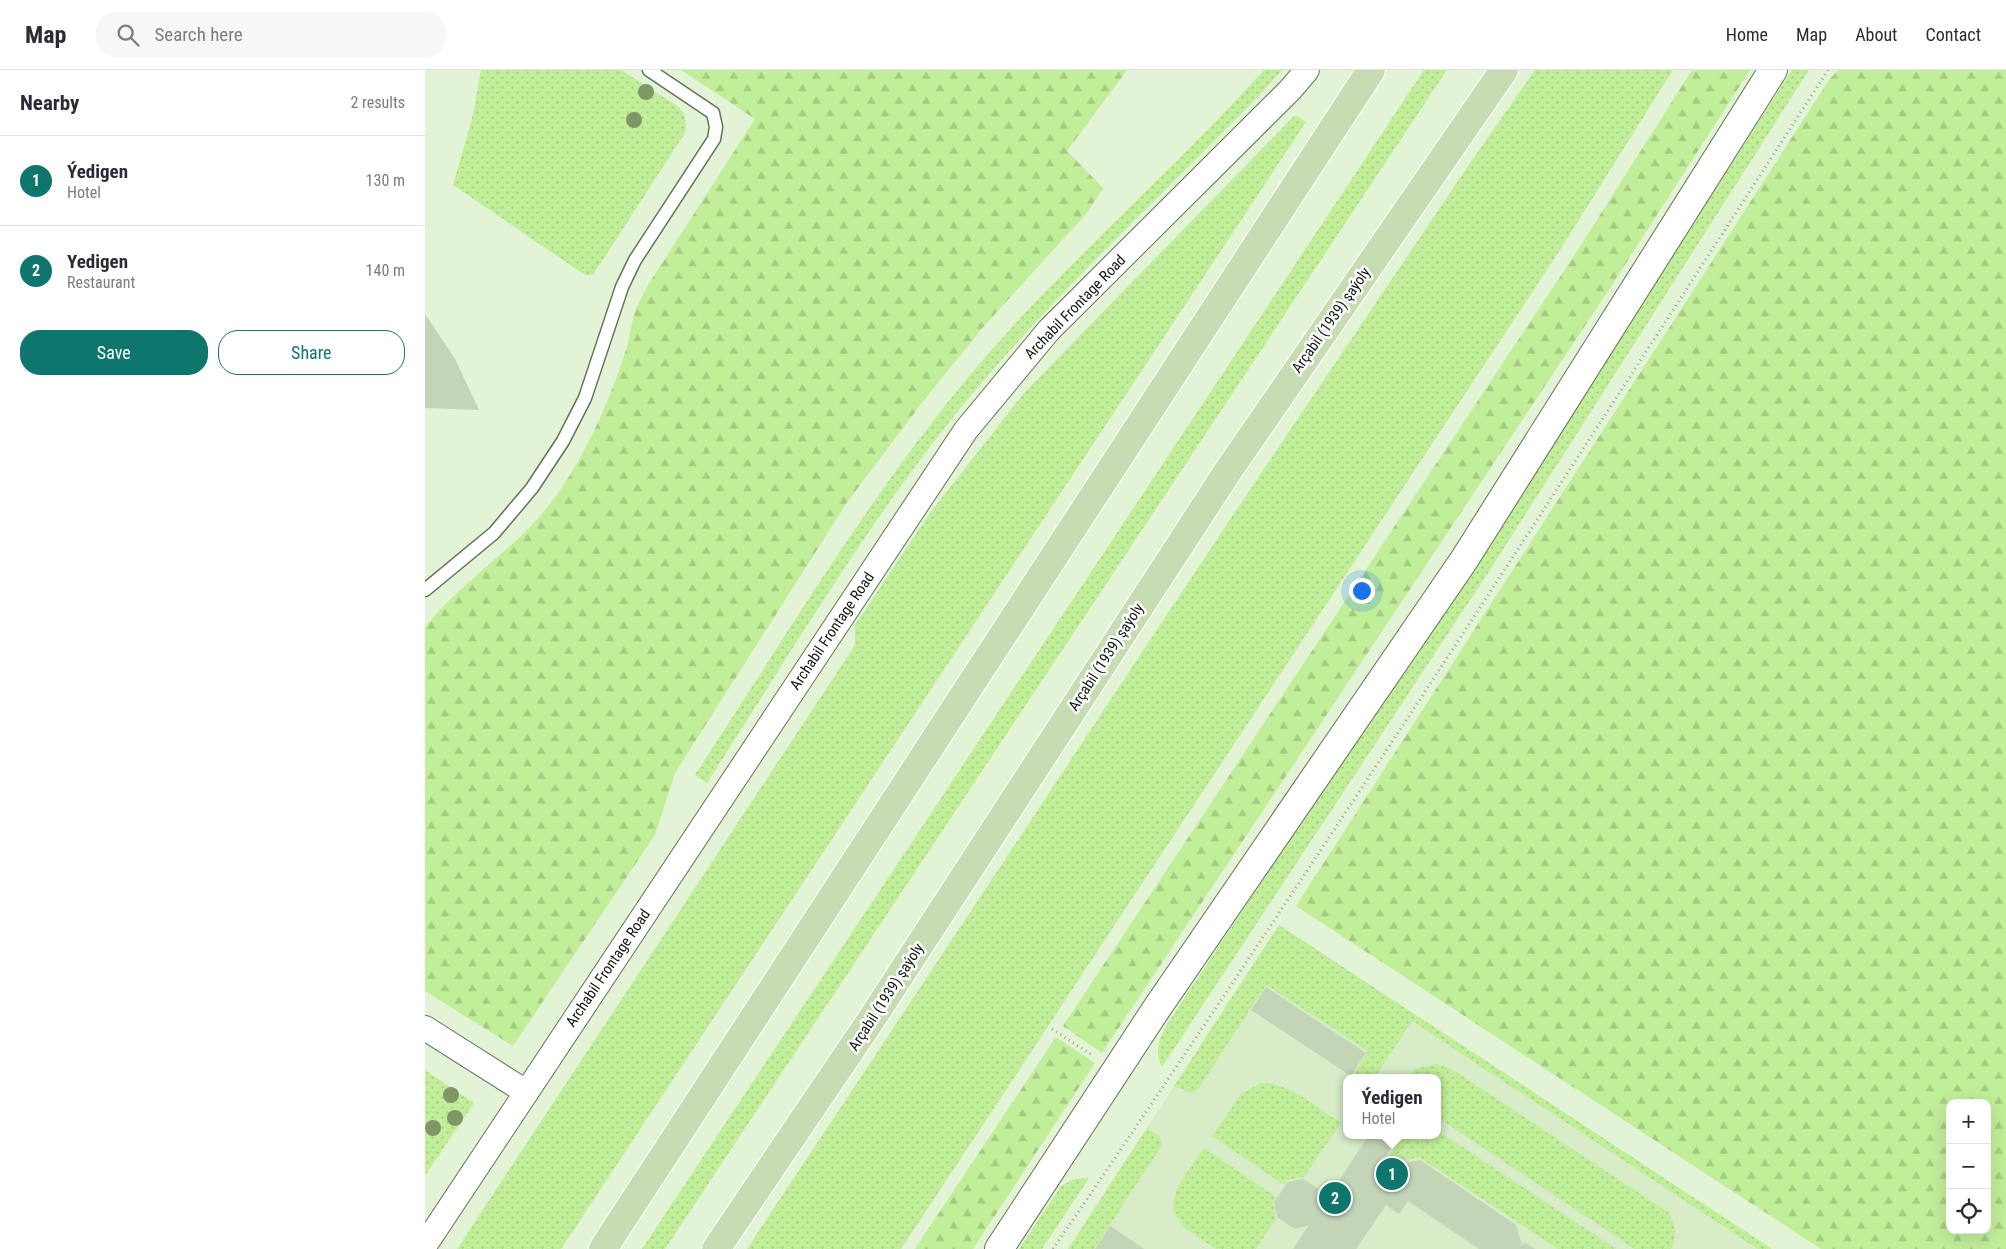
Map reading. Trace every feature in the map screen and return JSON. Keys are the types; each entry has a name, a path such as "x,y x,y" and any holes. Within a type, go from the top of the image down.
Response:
{"main road":[{"path":"603,1249 1371,70"},
{"name":"Arçabil (1939) şaýoly","path":"716,1249 869,1024 1227,470 1504,70"}],"street":[{"name":"Archabil Frontage Road","path":"425,1245 966,430 1049,330 1290,90 1307,70"},
{"path":"999,1249 1155,1011 1464,560 1773,70"},
{"path":"425,1028 526,1092"}],"lane":[{"path":"425,590 494,533 532,488 563,441 585,398 622,287 635,260 714,139 716,127 713,113 649,70"}],"path":[{"path":"1053,1249 1157,1097 1495,586 1828,70"},
{"path":"1052,1029 1117,1071"}],"shaded area":[{"path":"1279,925 1772,1249 1068,1249"}],"green space":[{"path":"481,70 621,70 679,107 685,116 685,133 593,275 585,275 453,185 473,115"},
{"path":"681,70 1127,70 1067,151 1103,188 1086,214 985,325 924,400 848,501 675,773 655,835 513,1046 425,991 425,627 440,609 526,531 542,514 567,480 587,446 612,390 627,348 634,314 640,300 755,119"},
{"path":"1264,70 1282,70 1254,101 1059,297 950,421 885,508 707,783 695,775 829,568 899,466 936,417 1009,330 1081,255 1229,108"},
{"path":"1424,70 1447,70 665,1249 642,1249"},
{"path":"1535,70 1673,70 1560,250 901,1249 747,1249 1227,524 1470,163"},
{"path":"1692,70 1750,70 1610,288 1102,1053 1063,1026 1572,259"},
{"path":"1792,70 1809,70 1488,573 1162,1067 1158,1050 1167,1024 1473,564"},
{"path":"1838,70 2006,70 2006,1249 1821,1249 1296,906 1829,80"},
{"path":"1295,115 1306,122 561,1249 457,1249 855,645 855,625 930,513 1024,393"},
{"path":"1279,925 1772,1249 1758,1249 1412,1021 1377,1074 1354,1074 1368,1051 1266,985 1198,1089 1191,1093 1174,1086"},
{"path":"1056,1037 1095,1063 973,1249 915,1249"},
{"path":"1436,1064 1450,1068 1668,1212 1673,1220 1675,1230 1671,1249 1635,1249 1441,1120 1441,1074 1411,1074 1415,1069"},
{"path":"425,1070 474,1103 425,1176"},
{"path":"1261,1083 1272,1084 1293,1091 1341,1123 1304,1177 1287,1180 1284,1185 1212,1136 1242,1093"},
{"path":"1147,1128 1160,1137 1162,1145 1094,1249 1068,1249"},
{"path":"1441,1133 1616,1249 1558,1249 1419,1157 1392,1163 1387,1160 1400,1139 1441,1139"},
{"path":"1204,1148 1276,1197 1273,1202 1276,1219 1256,1249 1216,1249 1185,1228 1175,1215 1173,1204 1178,1186"},
{"path":"1089,1178 1042,1249 1019,1249 1061,1186 1074,1179"}],"building":[{"path":"425,314 455,359 479,410 425,408"},
{"path":"1266,987 1366,1053 1352,1074 1348,1074 1251,1010"},
{"path":"1366,1139 1397,1139 1378,1168 1420,1160 1516,1225 1522,1246 1524,1242 1535,1249 1479,1249 1408,1201 1399,1214 1386,1205 1356,1249 1293,1249 1309,1225 1295,1229 1277,1217 1274,1202 1288,1182 1303,1179 1320,1190 1323,1205"},
{"path":"1110,1226 1144,1249 1095,1249"}],"place":[{"name":"Ýedigen","path":"1392,1174"},
{"name":"Yedigen","path":"1335,1198"}]}
